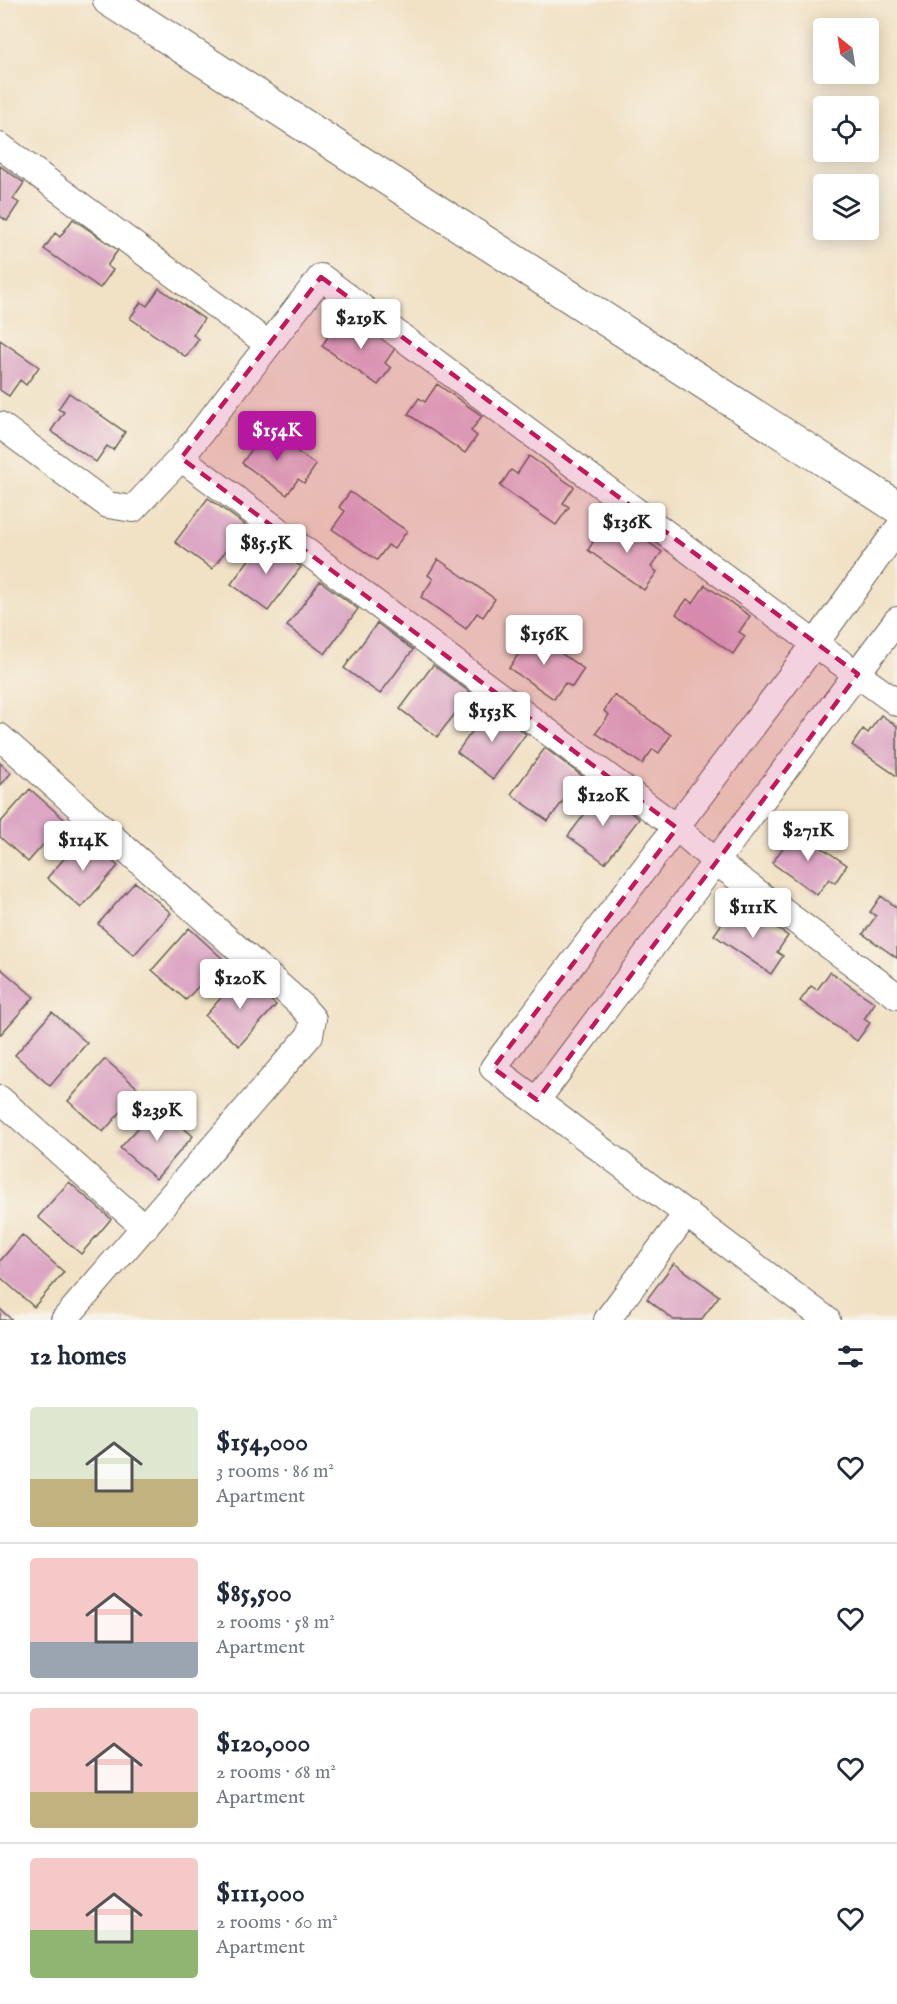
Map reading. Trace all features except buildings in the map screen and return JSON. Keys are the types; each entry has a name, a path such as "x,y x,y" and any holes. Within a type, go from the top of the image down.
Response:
{"street":[{"path":"109,0 897,507"},
{"path":"0,146 268,344"},
{"path":"0,425 108,505 133,509 181,458 321,277 897,703"},
{"path":"181,458 677,828 715,861 897,996"},
{"path":"827,1320 493,1068 677,828 897,530"},
{"path":"537,1100 897,621"},
{"path":"0,737 300,1004 313,1019 310,1035 64,1320"},
{"path":"0,1099 145,1228"},
{"path":"608,1320 687,1213"}],"highlighted area":[{"path":"321,277 858,674 537,1100 493,1068 677,828 181,458"}]}
